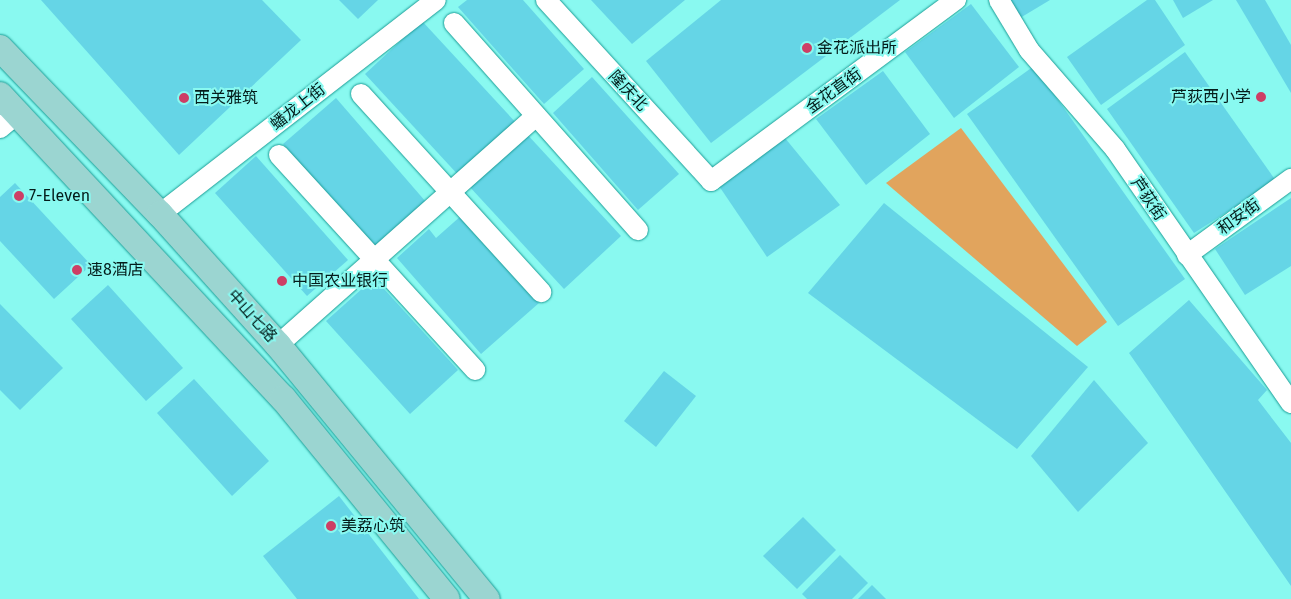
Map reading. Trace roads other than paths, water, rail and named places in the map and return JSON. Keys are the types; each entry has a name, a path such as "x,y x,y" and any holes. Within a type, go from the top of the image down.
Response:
{"main road":[{"name":"中山七路","path":"0,48 160,214 278,344 487,599"},
{"name":"中山七路","path":"6,112 283,398 448,599"}],"street":[{"name":"蟠龙上街","path":"160,214 436,0"},
{"name":"隆庆北","path":"546,0 711,182"},
{"name":"金花直街","path":"711,182 956,0"},
{"name":"芦荻街","path":"999,0 1028,50 1115,149 1187,256 1291,403"},
{"path":"454,23 638,230"},
{"path":"361,94 541,292"},
{"path":"278,344 536,116"},
{"path":"279,155 373,261 474,370"},
{"name":"和安街","path":"1187,256 1291,179"}],"place":[{"name":"金花派出所","path":"807,48"},
{"name":"芦荻西小学","path":"1261,97"},
{"name":"西关雅筑","path":"184,98"},
{"name":"7-Eleven","path":"19,196"},
{"name":"速8酒店","path":"77,270"},
{"name":"中国农业银行","path":"282,281"},
{"name":"美荔心筑","path":"331,526"}]}
